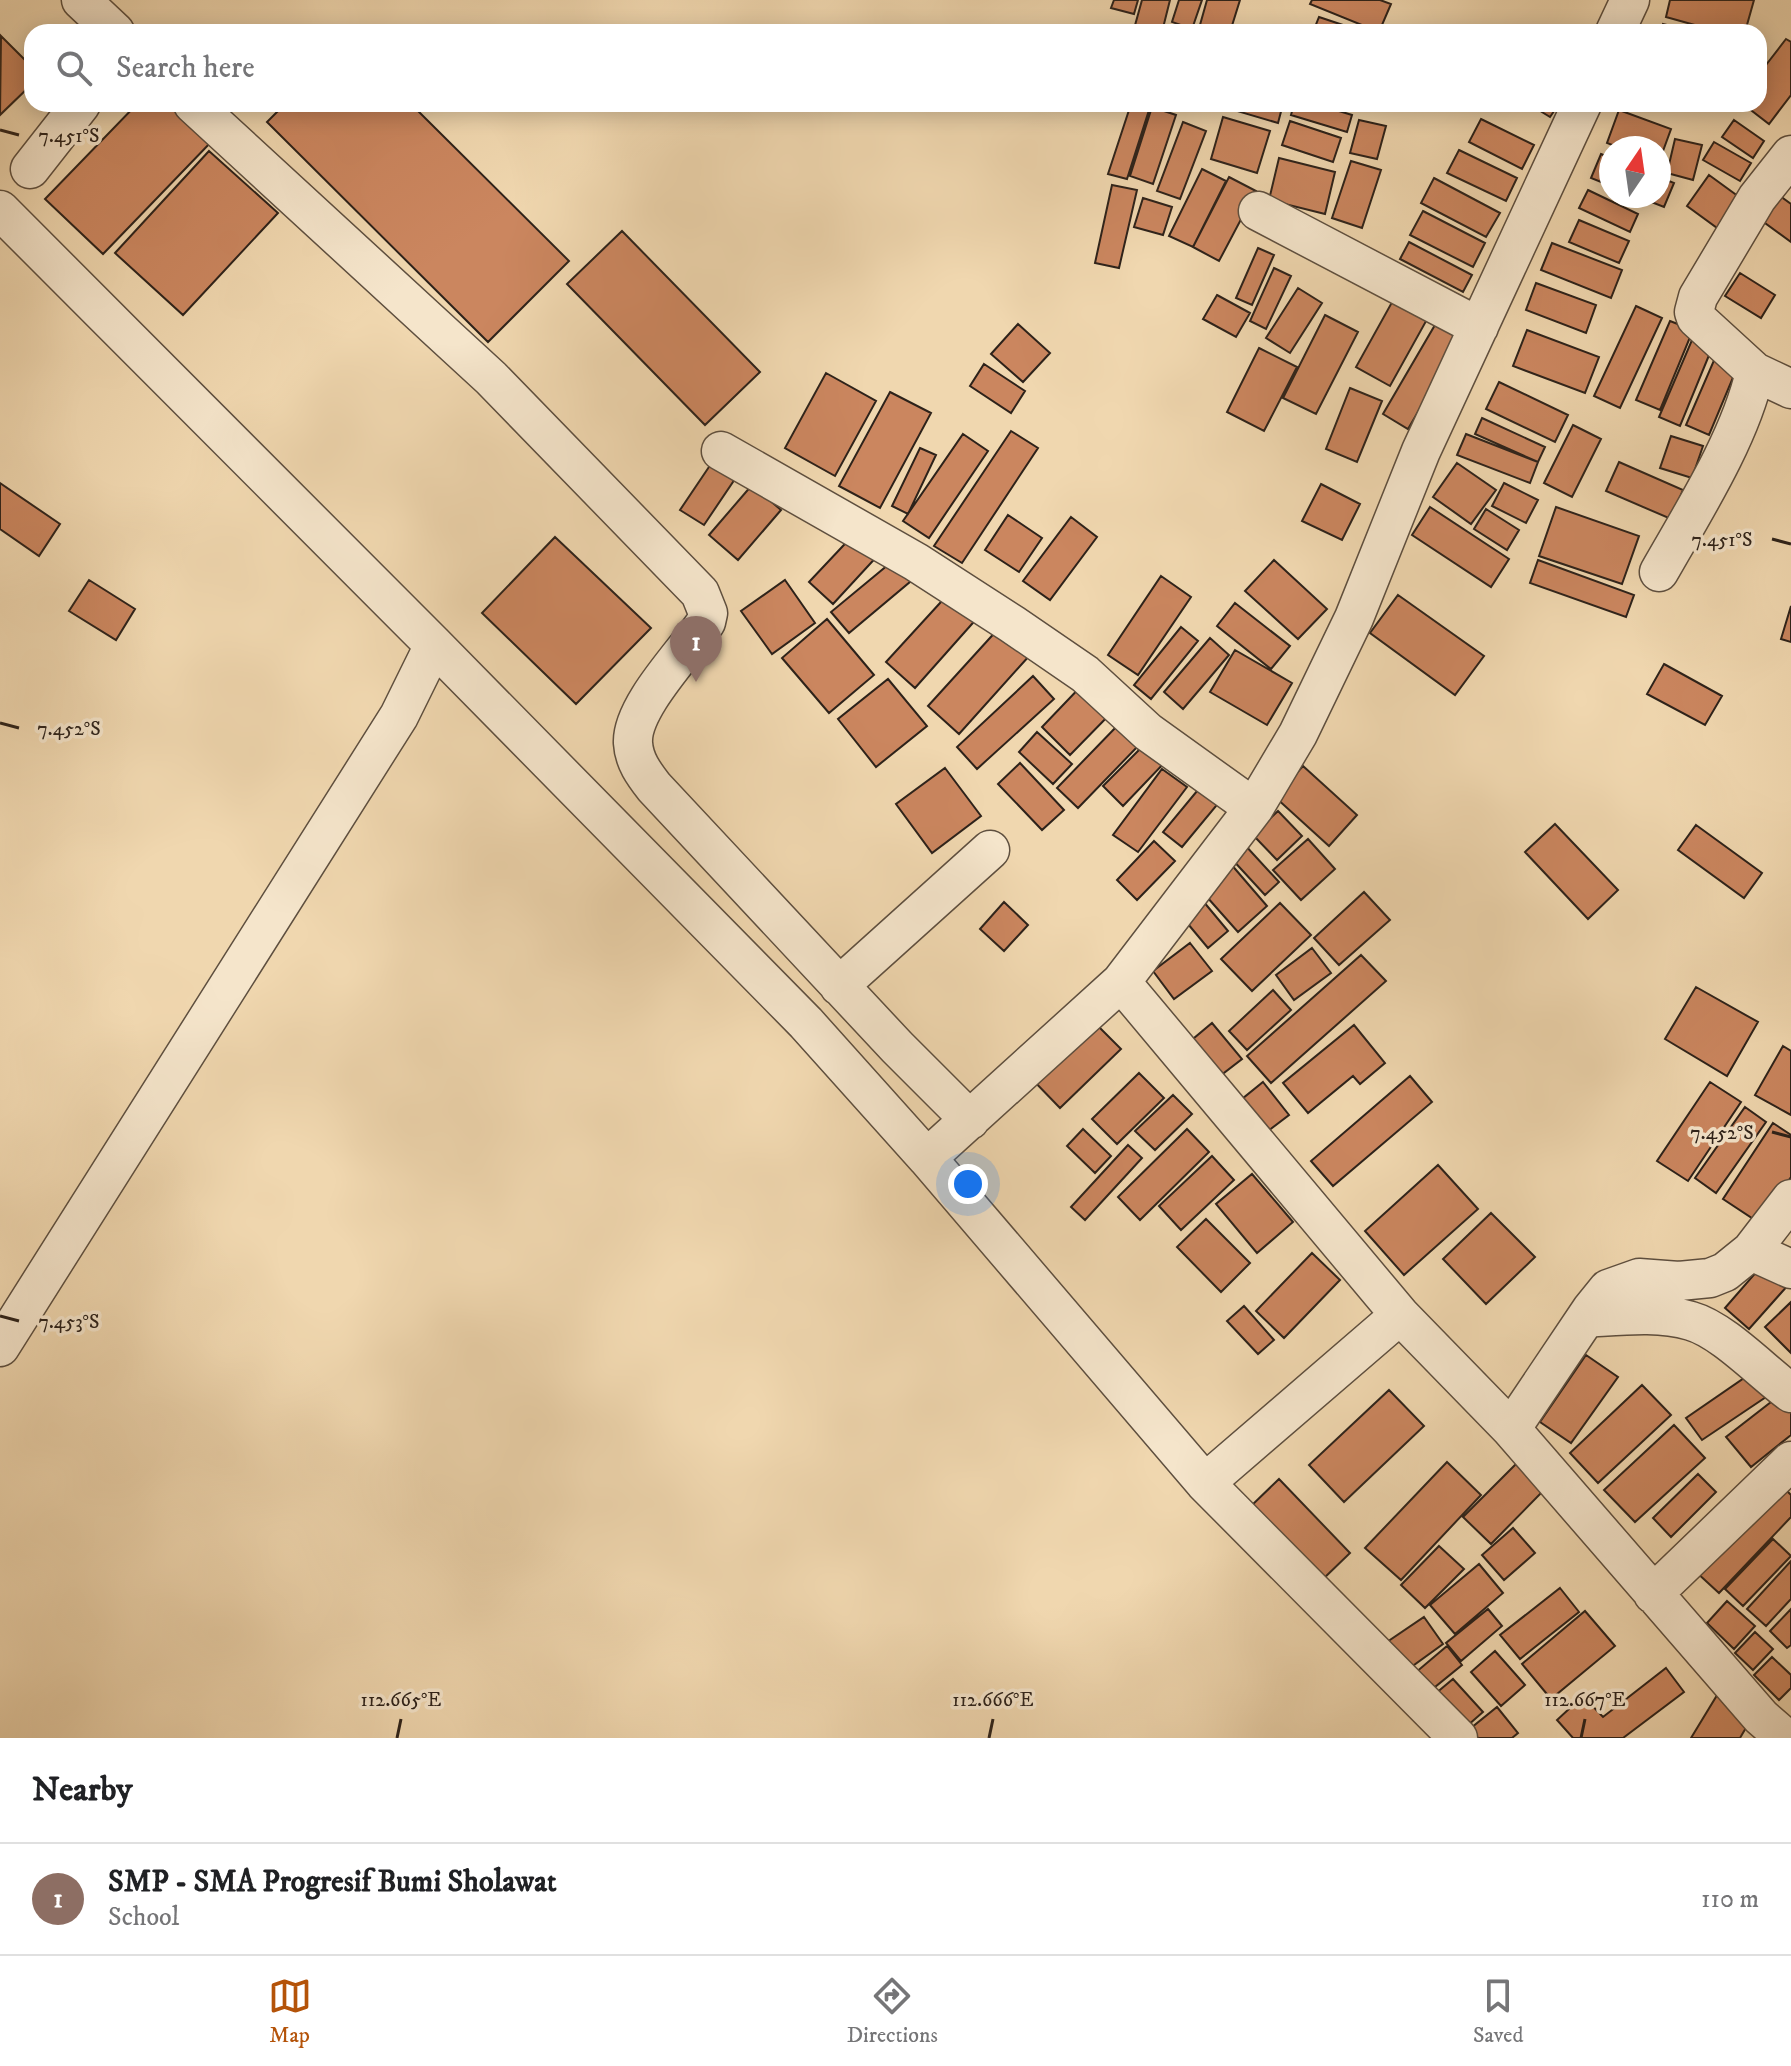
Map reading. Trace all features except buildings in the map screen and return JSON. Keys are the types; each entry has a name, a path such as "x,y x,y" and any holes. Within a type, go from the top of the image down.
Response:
{"street":[{"path":"81,0 106,24"},
{"path":"1619,24 1630,0"},
{"path":"30,169 75,112"},
{"path":"202,112 491,378 700,593 708,613 706,622 650,698 637,723 633,743 638,764 654,787 839,986 970,1120"},
{"path":"927,1158 1121,982 1254,808 1298,734 1347,632 1421,451 1578,112"},
{"path":"1791,155 1757,198 1695,306 1696,318 1701,325 1755,372 1791,389"},
{"path":"0,210 806,1023 927,1158 1205,1483 1458,1738"},
{"path":"1258,211 1479,327"},
{"path":"1659,572 1700,500 1749,401 1755,372"},
{"path":"721,451 916,562 1012,624 1085,674 1148,732 1254,808"},
{"path":"0,1347 399,716 434,645"},
{"path":"839,986 990,850"},
{"path":"1121,982 1400,1315 1511,1429 1761,1717 1784,1738 1791,1729"},
{"path":"1511,1429 1595,1306 1639,1278 1679,1281 1710,1278 1725,1272 1751,1251 1791,1199"},
{"path":"1751,1251 1791,1269"},
{"path":"1595,1306 1693,1321 1716,1333 1791,1393"},
{"path":"1205,1483 1400,1315"},
{"path":"1653,1594 1791,1461"}],"place":[{"name":"SMP - SMA Progresif Bumi Sholawat","path":"696,682"}]}
